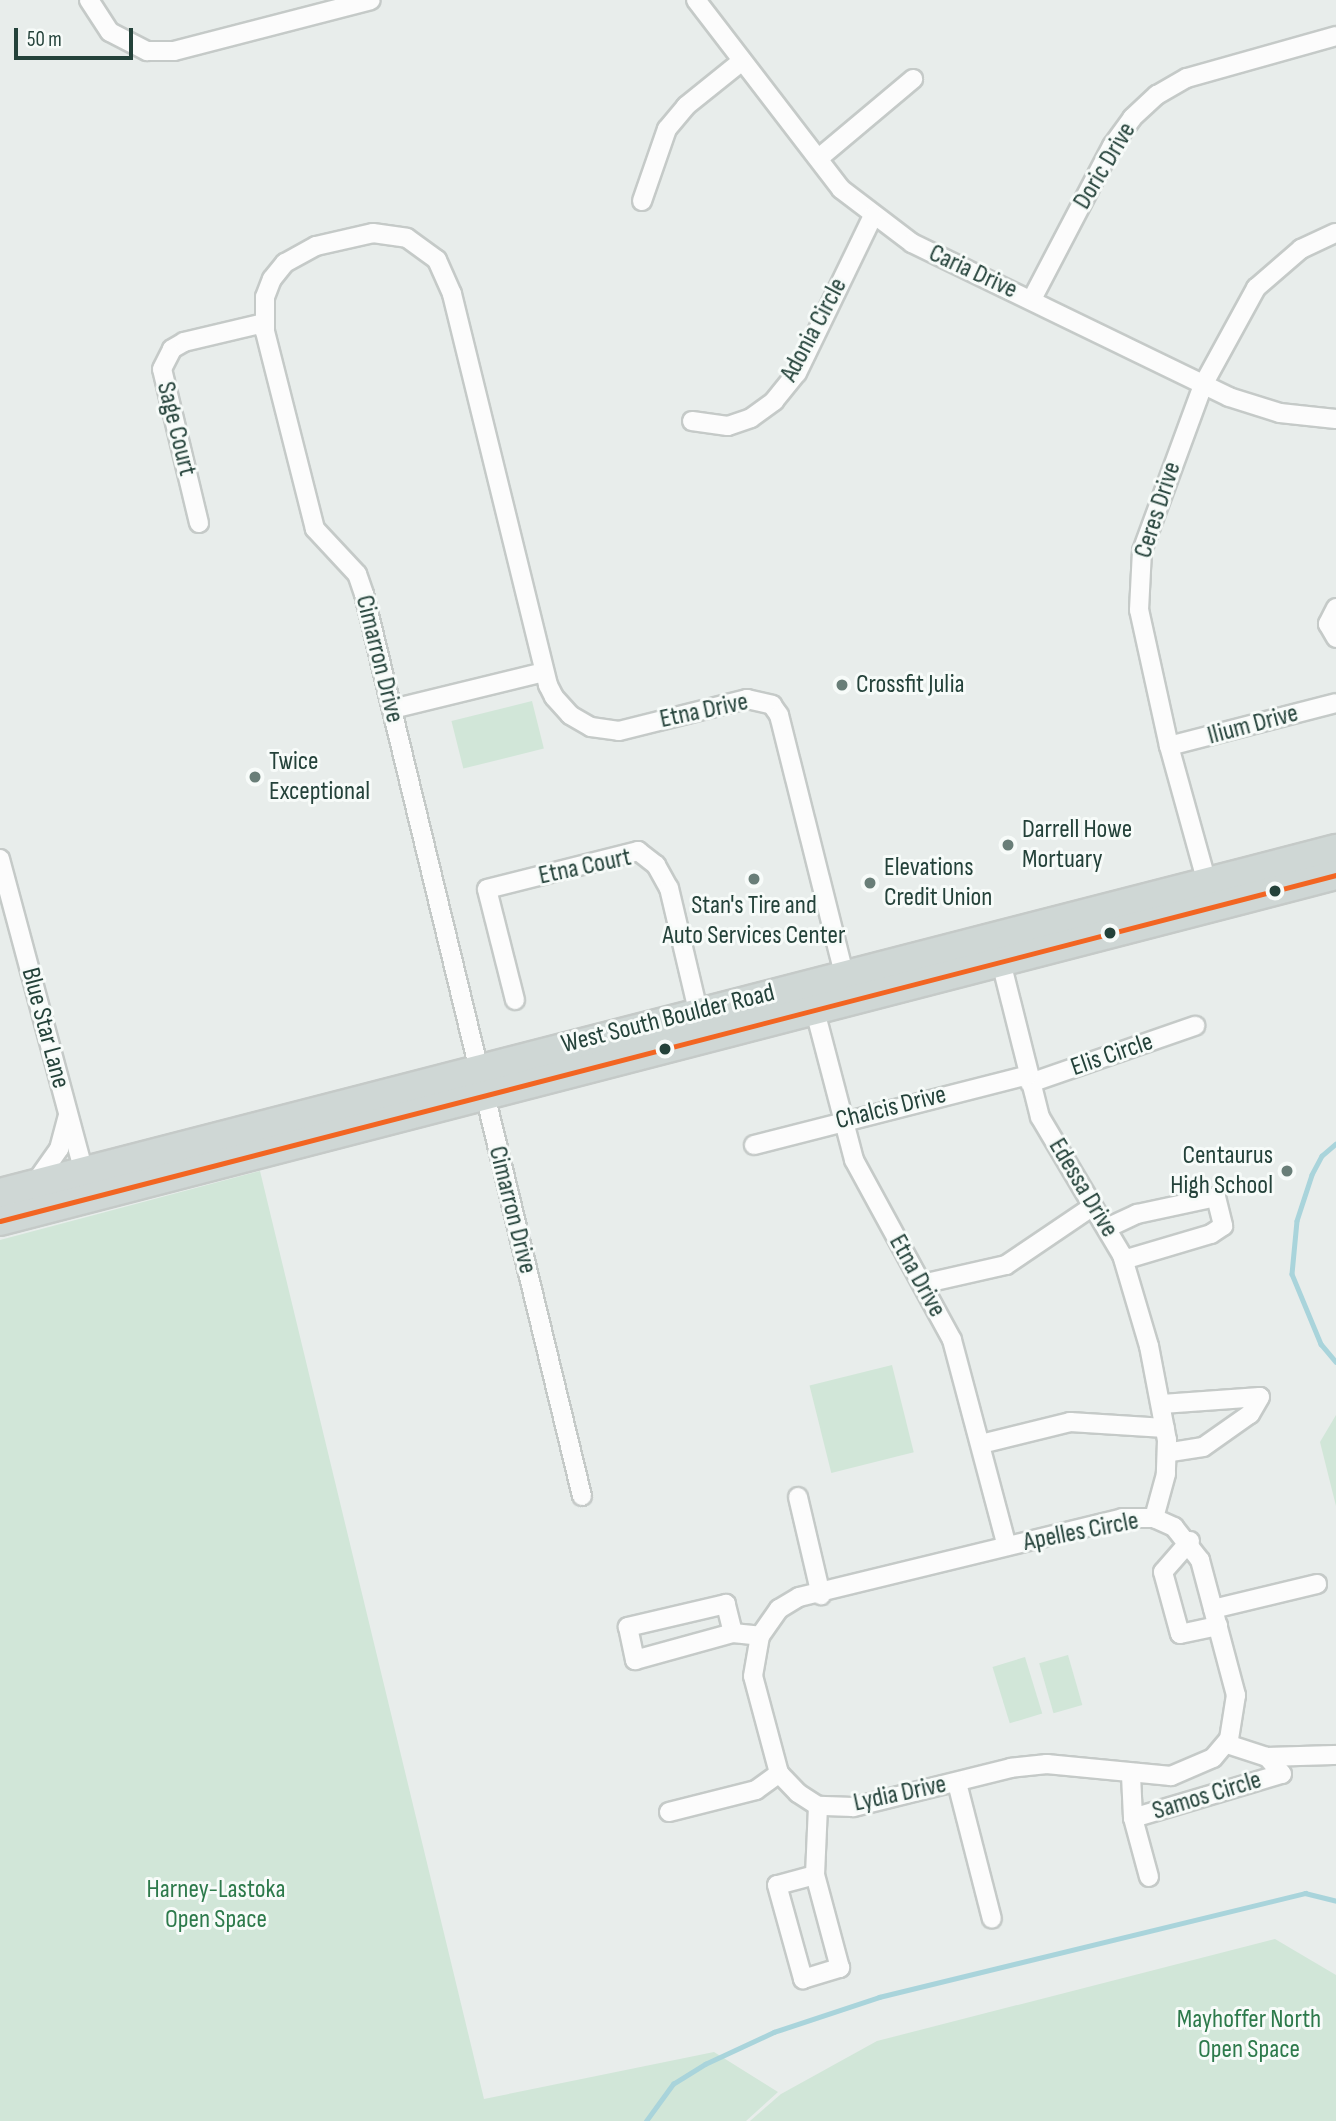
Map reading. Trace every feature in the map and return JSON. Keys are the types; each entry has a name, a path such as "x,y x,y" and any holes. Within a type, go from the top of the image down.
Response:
{"main road":[{"name":"West South Boulder Road","path":"0,1193 478,1067 702,1026 815,1011 1207,883 1336,849"},
{"name":"West South Boulder Road","path":"0,1221 484,1095 702,1026 844,974 998,951 1336,875"}],"street":[{"path":"89,0 110,32 147,51 174,51 371,0"},
{"name":"Caria Drive","path":"696,0 841,189 873,216 912,243 1032,299 1203,385 1280,413 1336,419"},
{"name":"Doric Drive","path":"1032,299 1112,146 1132,118 1157,95 1187,78 1336,36"},
{"path":"642,201 667,129 686,106 742,61"},
{"path":"818,158 913,79"},
{"name":"Adonia Circle","path":"692,421 728,426 751,418 774,401 797,373 873,216"},
{"name":"Ceres Drive","path":"1207,883 1169,746 1138,584 1153,511 1203,385 1256,288 1300,248 1336,233"},
{"name":"Cimarron Drive","path":"570,715 554,697 544,672 452,294 437,260 424,247 392,234 317,246 285,263 272,279 265,298 264,323 315,529 356,574 392,709 582,1496"},
{"name":"Sage Court","path":"199,523 162,369 172,349 184,342 264,323"},
{"path":"1336,608 1328,624 1336,638"},
{"path":"392,709 544,672"},
{"name":"Etna Drive","path":"570,715 591,727 619,731 747,699 772,705 779,715 844,974"},
{"name":"Ilium Drive","path":"1169,746 1336,703"},
{"name":"Etna Court","path":"515,1000 487,889 639,851 656,865 669,888 702,1026"},
{"name":"Blue Star Lane","path":"0,859 6,909 68,1115 90,1199"},
{"name":"Edessa Drive","path":"998,951 1040,1117 1093,1206 1109,1227 1124,1260 1162,1405 1166,1440"},
{"name":"Etna Drive","path":"815,1011 842,1120 859,1169 952,1340 1007,1546"},
{"name":"Elis Circle","path":"1029,1079 1195,1026"},
{"name":"Chalcis Drive","path":"754,1145 842,1120 1029,1079"},
{"path":"34,1185 59,1149 68,1115"},
{"path":"1109,1227 1137,1214 1216,1197 1223,1226 1211,1234 1124,1260"},
{"path":"922,1284 1006,1265 1093,1206"},
{"path":"981,1444 1070,1423 1203,1447 1250,1414 1259,1397 1162,1405"},
{"path":"1166,1440 1154,1518 1190,1541 1200,1560 1236,1695 1236,1717 1227,1744 1267,1757 1336,1755"},
{"path":"798,1497 821,1595"},
{"name":"Apelles Circle","path":"1007,1546 1122,1518 1154,1518"},
{"path":"1190,1541 1163,1572 1180,1634 1216,1618 1317,1584"},
{"path":"669,1812 756,1790 779,1773 753,1676 760,1636 779,1609 799,1597 821,1595 1007,1546"},
{"path":"733,1633 726,1604 628,1627 635,1660 733,1633 760,1636"},
{"name":"Lydia Drive","path":"779,1773 798,1793 818,1805 853,1807 1047,1763 1130,1775 1171,1776 1196,1769 1227,1744"},
{"name":"Samos Circle","path":"1133,1818 1282,1774 1267,1757"},
{"name":"Samos Circle","path":"1130,1775 1133,1818 1149,1878"},
{"path":"957,1783 992,1919"},
{"path":"815,1875 777,1885 803,1979 841,1968 815,1875 818,1805"}],"green space":[{"path":"532,701 544,749 463,769 451,721"},
{"name":"Harney-Lastoka Open Space","path":"260,1171 484,2099 714,2052 778,2092 746,2121 0,2121 0,1240"},
{"path":"892,1365 914,1452 831,1473 810,1386"},
{"path":"1336,1415 1336,1506 1320,1442"},
{"path":"1068,1655 1082,1705 1053,1713 1039,1663"},
{"path":"1025,1657 1042,1713 1010,1723 992,1667"},
{"name":"Mayhoffer North Open Space","path":"1275,1939 1336,1975 1336,2121 750,2121 781,2094 877,2041"}],"waterway":[{"path":"1336,1144 1322,1156 1312,1175 1297,1221 1292,1274 1321,1344 1336,1362"},
{"path":"646,2121 673,2084 705,2064 774,2032 879,1997 1305,1893 1336,1901"}],"transit line":[{"path":"0,1221 1336,875"}],"place":[{"name":"Crossfit Julia","path":"842,685"},
{"name":"Twice Exceptional","path":"255,777"},
{"name":"Darrell Howe Mortuary","path":"1008,845"},
{"name":"Stan's Tire and Auto Services Center","path":"754,879"},
{"name":"Elevations Credit Union","path":"870,883"},
{"name":"Centaurus High School","path":"1287,1171"}]}
